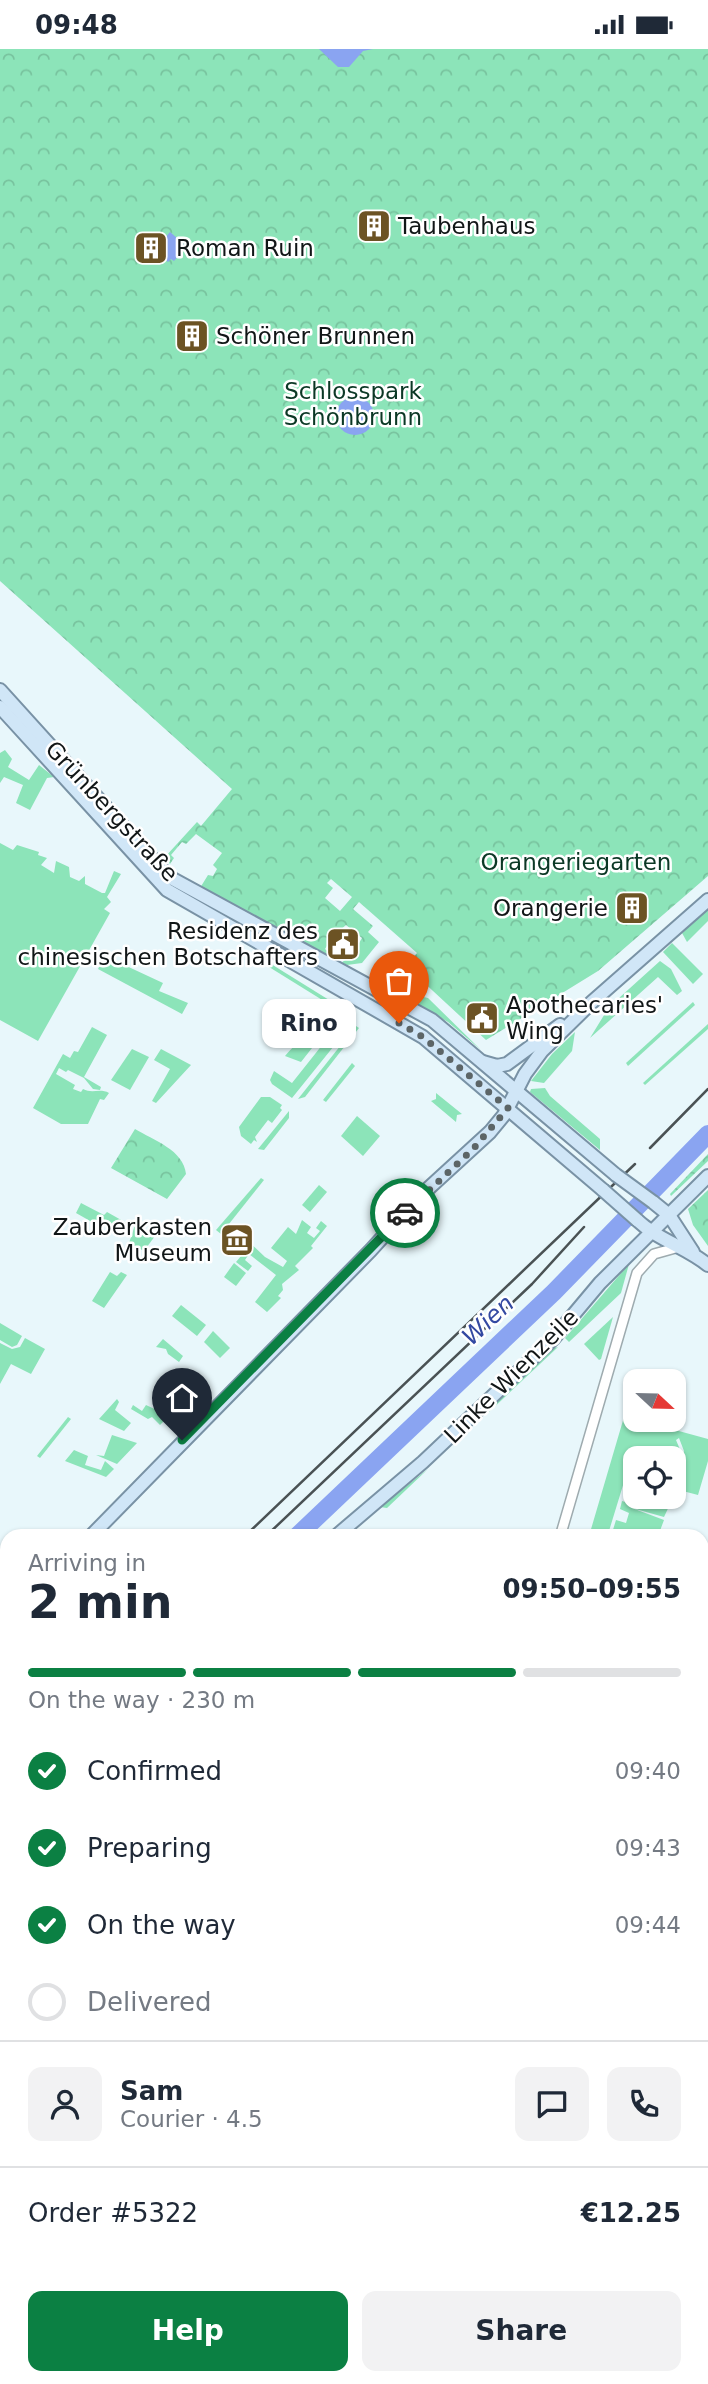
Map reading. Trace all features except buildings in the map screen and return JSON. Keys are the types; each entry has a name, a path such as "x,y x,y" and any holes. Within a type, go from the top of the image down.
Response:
{"main road":[{"name":"Grünbergstraße","path":"0,690 169,877 432,1020 516,1093 669,1215"},
{"name":"Grünbergstraße","path":"0,707 167,890 423,1037 643,1225 687,1250"},
{"path":"98,1529 371,1250 411,1205 490,1132 508,1108 537,1058 592,1002 708,900"},
{"path":"477,1058 492,1065 507,1064 592,1002"},
{"name":"Linke Wienzeile","path":"344,1529 423,1462 552,1339 600,1283 643,1225 669,1215 708,1176"},
{"path":"669,1215 687,1250 708,1265"}],"street":[{"path":"561,1529 636,1273 654,1254 687,1250"}],"green space":[{"name":"Schlosspark Schönbrunn","path":"0,49 708,49 708,876 598,971 486,1040 406,966 417,953 359,902 353,909 373,926 368,932 379,942 362,963 347,965 342,962 352,955 362,938 346,925 333,936 325,949 338,960 200,888 208,875 213,876 217,869 213,865 222,853 196,834 186,844 182,842 171,855 174,858 170,864 165,857 197,822 201,826 232,789 0,581","holes":["331,879 352,897 340,911 325,898 333,888 327,883"]},
{"path":"5,750 12,759 8,767 29,780 39,765 54,777 47,778 30,810 16,803 23,785 4,777 0,783 0,753"},
{"path":"0,843 13,850 17,845 39,852 38,855 47,858 41,865 54,873 56,861 69,867 70,877 79,881 85,876 85,884 102,893 105,893 114,871 121,874 107,897 111,902 104,909 110,913 38,1041 0,1020"},
{"path":"708,908 708,921 687,942 682,933"},
{"path":"672,943 703,974 693,984 663,952"},
{"path":"105,956 163,983 159,991 188,1003 182,1014 98,969"},
{"path":"263,959 342,1008 340,1011 261,962"},
{"path":"660,961 671,969 682,991 677,995 658,977 590,1038 609,1007"},
{"path":"419,996 428,998 481,1050 448,1022 412,1001"},
{"path":"313,999 338,1015 301,1062 285,1056 315,1025 317,1018"},
{"path":"693,1002 695,1005 628,1066 626,1063"},
{"path":"342,1020 350,1026 292,1098 272,1084 270,1080 274,1071 292,1083"},
{"path":"708,1024 708,1029 645,1085 643,1083"},
{"path":"356,1026 359,1028 305,1097 298,1099"},
{"path":"92,1027 107,1035 84,1077 101,1087 100,1090 93,1089 84,1078 68,1070 66,1072 59,1068 56,1074 75,1085 73,1089 81,1092 83,1089 109,1093 104,1100 100,1099 88,1124 61,1124 33,1108 63,1054 70,1058 74,1051 78,1052"},
{"path":"575,1032 572,1051 544,1083 531,1081 552,1054"},
{"path":"132,1049 149,1057 130,1090 111,1080"},
{"path":"161,1049 191,1065 156,1103 152,1101 170,1069 154,1060"},
{"path":"352,1063 355,1066 326,1102 323,1100"},
{"path":"545,1088 550,1096 600,1139 600,1150 530,1092 531,1089"},
{"path":"436,1093 462,1114 457,1115 456,1122 431,1101 436,1099"},
{"path":"261,1097 270,1097 282,1105 282,1110 272,1123 268,1120 255,1137 257,1142 254,1140 251,1144 241,1136 239,1127"},
{"path":"289,1111 289,1118 264,1150 258,1149"},
{"path":"357,1116 380,1136 363,1156 341,1136"},
{"path":"135,1129 174,1152 184,1166 186,1174 167,1199 111,1168"},
{"path":"708,1154 708,1161 671,1196 670,1194"},
{"path":"261,1178 264,1180 221,1234 216,1230"},
{"path":"319,1185 327,1192 310,1212 302,1205"},
{"path":"708,1190 708,1246 693,1225 688,1209"},
{"path":"81,1203 104,1215 107,1212 130,1225 126,1231 103,1219 99,1226 76,1213"},
{"path":"302,1220 311,1227 307,1233 314,1238 320,1231 316,1228 321,1221 327,1226 311,1246 313,1248 295,1266 299,1270 282,1284 283,1290 278,1296 281,1298 267,1312 255,1302 276,1275 249,1254 245,1260 252,1266 248,1271 236,1262 241,1256 235,1251 244,1246 245,1238 265,1257 283,1267 287,1261 271,1248 288,1227 296,1234"},
{"path":"135,1225 155,1236 144,1251 129,1243"},
{"path":"234,1263 246,1273 236,1286 224,1277"},
{"path":"629,1264 621,1293 569,1342 565,1338"},
{"path":"110,1272 117,1276 121,1272 127,1275 104,1308 92,1301"},
{"path":"181,1305 206,1325 197,1336 172,1316"},
{"path":"613,1317 601,1359 599,1360 584,1344"},
{"path":"0,1323 22,1336 17,1345 12,1347 0,1340"},
{"path":"213,1331 230,1348 220,1358 204,1342"},
{"path":"25,1338 45,1349 31,1374 11,1364 0,1384 0,1343 12,1349 20,1347"},
{"path":"163,1339 183,1356 179,1362 168,1354 166,1349 156,1347"},
{"path":"558,1347 489,1412 485,1412 551,1349"},
{"path":"117,1399 119,1402 115,1410 131,1423 124,1431 99,1419"},
{"path":"133,1405 142,1411 146,1405 163,1413 160,1418 164,1421 160,1425 152,1417 148,1419 131,1409"},
{"path":"68,1417 71,1419 40,1458 37,1456"},
{"path":"623,1420 623,1432 682,1432 708,1439 708,1461 698,1495 686,1492 686,1446 682,1446 679,1438 676,1440 678,1446 623,1446 623,1485 610,1529 591,1529"},
{"path":"112,1435 137,1443 117,1464 96,1455 104,1456"},
{"path":"74,1450 88,1456 85,1465 101,1470 105,1461 114,1469 106,1477 65,1461"},
{"path":"428,1469 387,1508 380,1507"},
{"path":"622,1501 623,1509 635,1509 664,1520 661,1529 613,1529 616,1520 626,1523 629,1513 620,1509"},
{"path":"636,1509 668,1509 664,1517"}],"water":[{"path":"319,49 373,49 363,51 349,67 338,67"},
{"path":"170,232 184,244 181,247 184,250 174,261 171,259 168,262 155,250"},
{"path":"355,397 368,403 374,416 368,429 355,435 342,429 336,416 342,403"}],"waterway":[{"name":"Wien","path":"304,1529 554,1292 708,1134"}],"railway":[{"path":"650,1148 708,1089"},
{"path":"252,1529 635,1164"},
{"path":"273,1529 532,1284 584,1227"}],"way so far":[{"path":"399,1023 423,1037 508,1108 499,1122 473,1149 405,1213"}],"place":[{"name":"Taubenhaus","path":"374,226"},
{"name":"Roman Ruin","path":"151,248"},
{"name":"Schöner Brunnen","path":"192,336"},
{"name":"Orangerie","path":"632,908"},
{"name":"Residenz des chinesischen Botschafters","path":"343,944"},
{"name":"Apothecaries' Wing","path":"482,1018"},
{"name":"Rino","path":"399,1023"},
{"name":"Zauberkasten Museum","path":"237,1240"}],"route":[{"path":"182,1440 405,1213"}],"park label":[{"name":"Orangeriegarten","path":"576,862"}]}
